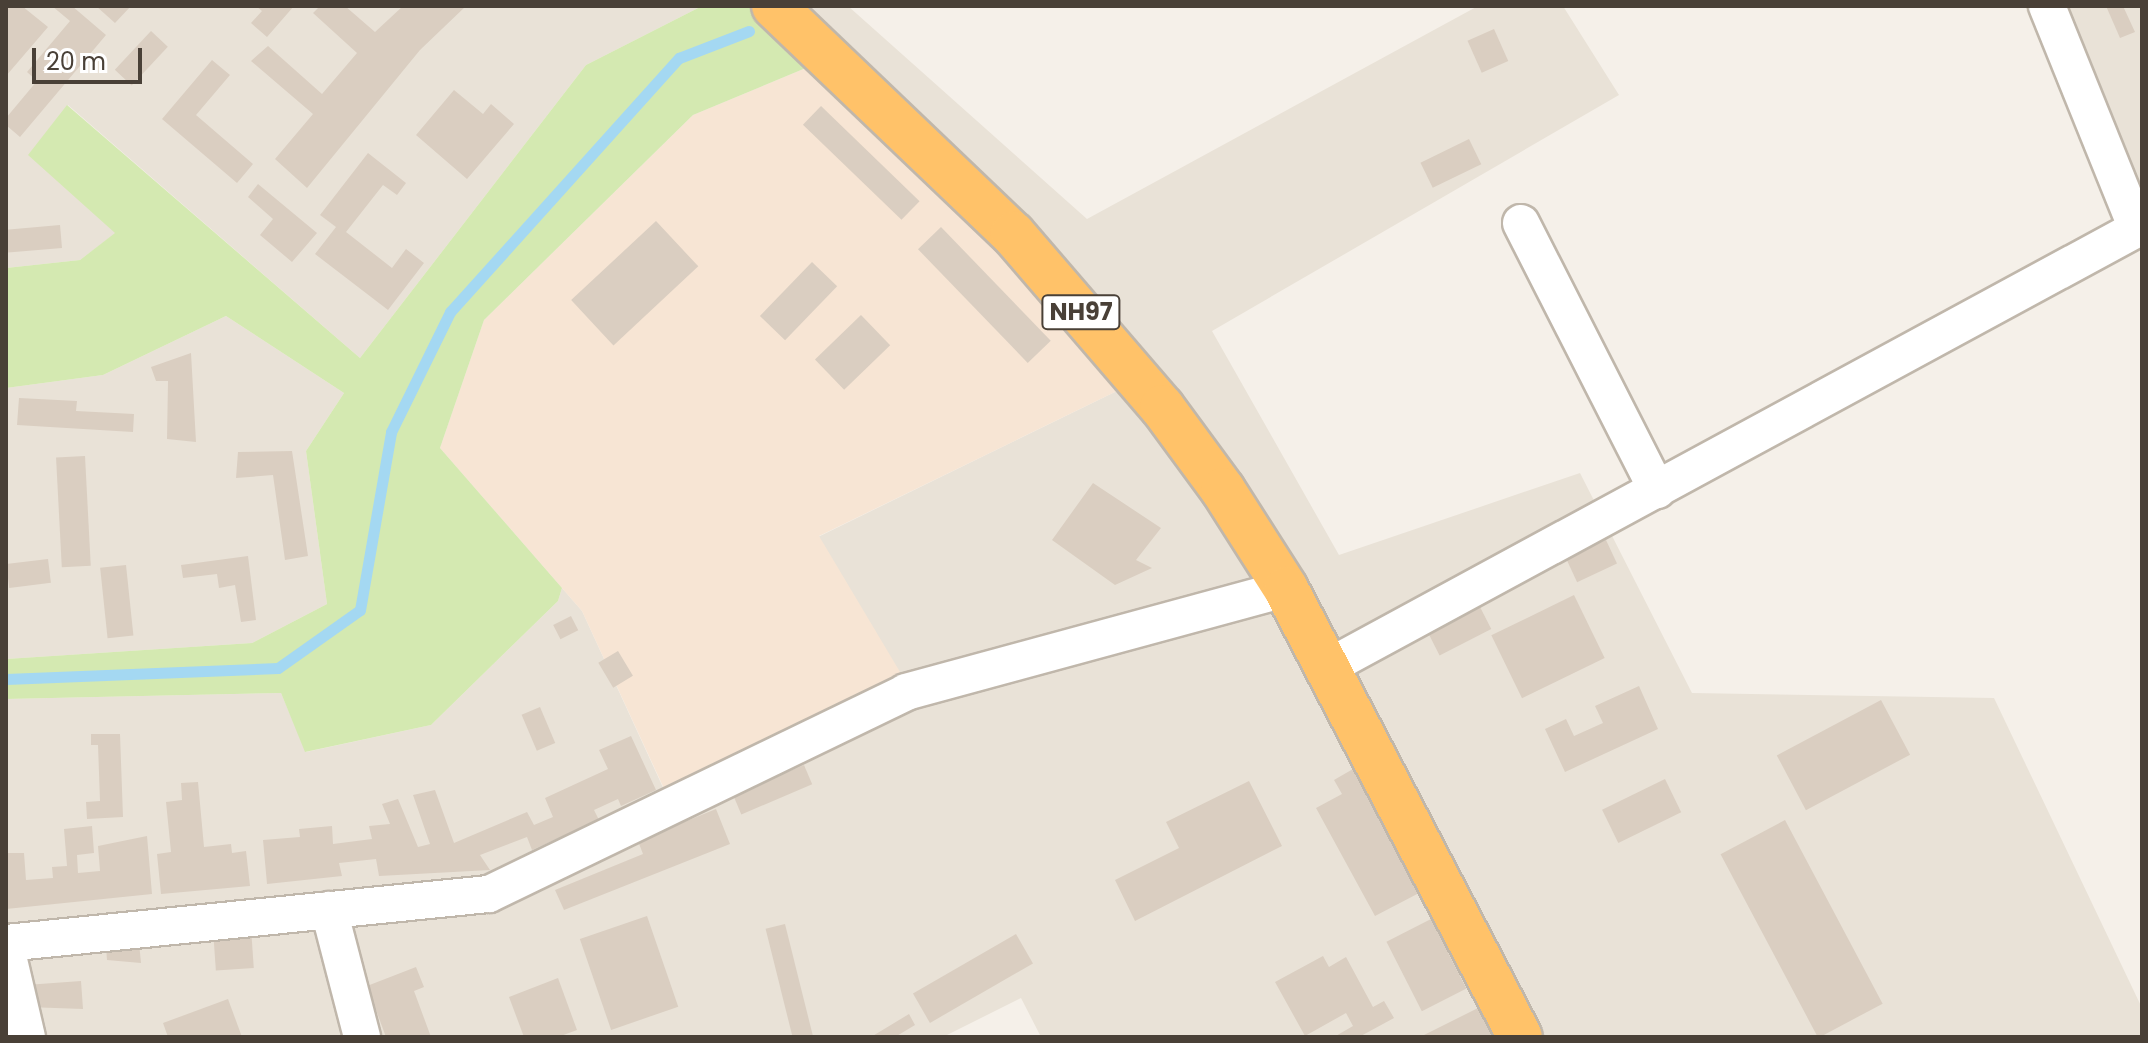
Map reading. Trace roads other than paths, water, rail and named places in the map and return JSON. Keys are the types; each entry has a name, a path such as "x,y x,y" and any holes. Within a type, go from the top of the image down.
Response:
{"highway":[{"name":"NH97","path":"774,6 1013,234 1162,407 1286,589 1328,667"},
{"path":"1328,667 1520,1037"}],"street":[{"path":"1328,667 2139,228 2047,6"},
{"path":"1521,223 1657,490"},
{"path":"27,1037 6,945 489,894 906,692 1286,589"},
{"path":"329,910 362,1037"}],"waterway":[{"path":"6,679 278,668 360,610 391,432 450,312 679,58 749,31"}]}
